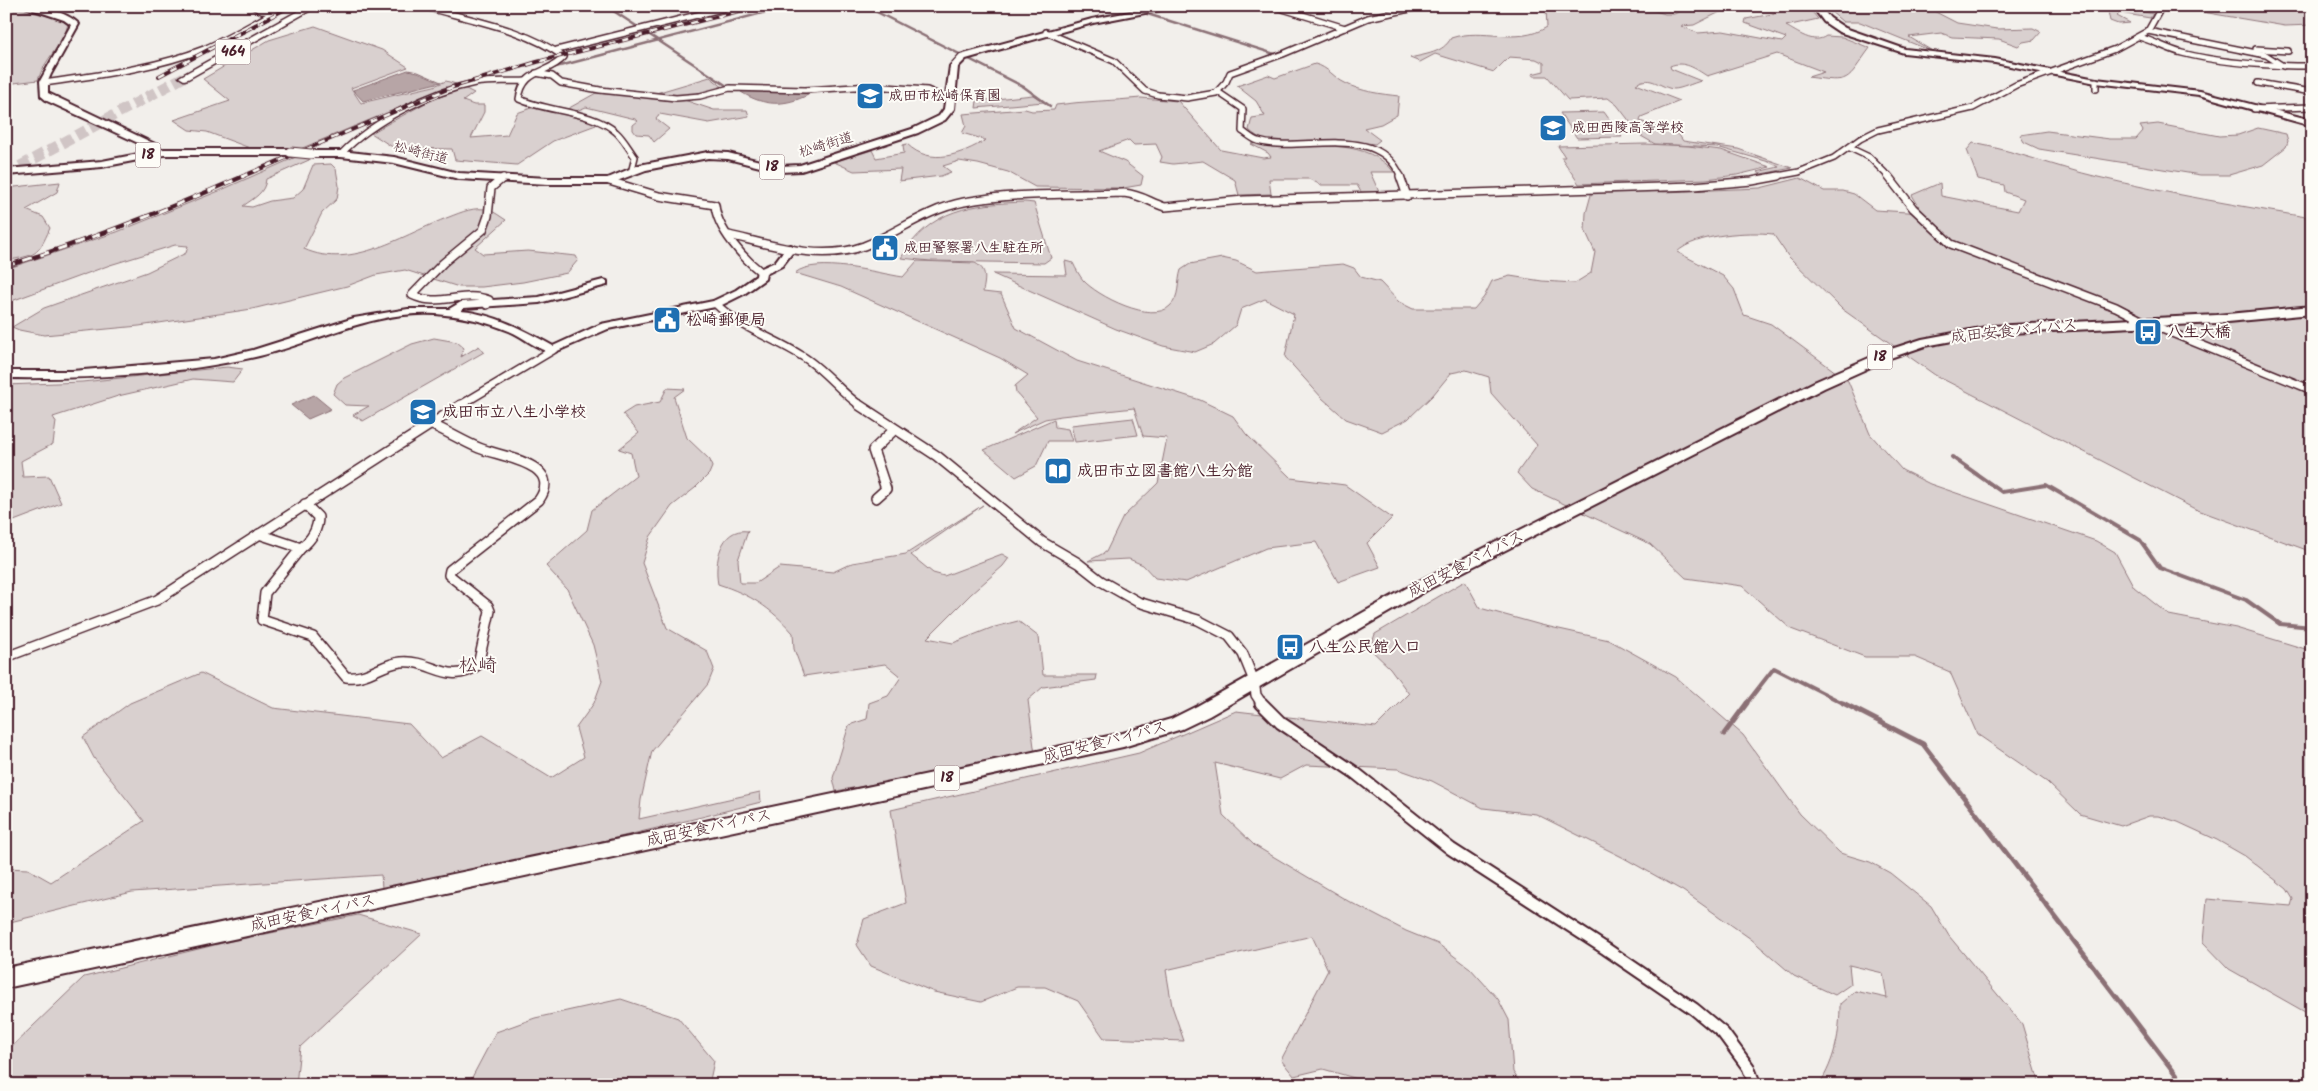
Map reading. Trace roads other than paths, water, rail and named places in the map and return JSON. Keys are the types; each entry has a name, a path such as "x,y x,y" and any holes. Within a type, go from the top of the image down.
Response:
{"highway":[{"name":"464","path":"276,25 303,6"},
{"name":"464","path":"180,77 314,6"}],"main road":[{"name":"松崎街道","path":"156,153 290,152 341,154 394,160 447,174 503,178 609,181 635,170 714,155 728,156 780,168 801,168 926,126 947,113 954,66 960,58 1046,32 1092,21 1177,6"},
{"name":"18","path":"6,172 102,164 156,153"},
{"name":"成田安食バイパス","path":"6,978 1114,743 1176,724 1203,711 1424,584 1819,385 1888,354 1944,338 2010,328 2217,319 2312,310"}],"street":[{"path":"25,6 67,18 75,24 44,83 44,94 50,99 152,146 157,150 156,153"},
{"path":"253,6 262,11 275,12"},
{"path":"44,83 155,63 191,54 217,43 285,6"},
{"path":"422,6 514,34 557,50 564,57 563,59 525,81 518,96 521,101 569,112 606,125 616,132 635,157 631,167 635,170"},
{"path":"557,50 734,6"},
{"path":"1273,6 1345,28"},
{"path":"1218,92 1230,73 1284,54 1368,18 1423,6"},
{"path":"1816,6 1824,17 1837,27 1895,49 1995,61 2096,85 2200,93 2312,123"},
{"path":"729,235 811,252 854,248 871,242 931,212 964,202 996,198 1124,192 1140,195 1158,206 1172,207 1244,200 1694,186 1752,181 1811,168 1834,158 1878,130 1965,110 2016,85 2115,49 2139,37 2148,30 2162,6"},
{"path":"2148,30 2266,55 2284,66"},
{"path":"1046,32 1114,61 1150,93 1187,98 1218,92 1243,109 1242,131 1252,139 1287,145 1349,144 1381,152 1394,164 1407,196"},
{"path":"2139,37 2189,55 2243,64 2312,66"},
{"path":"2242,51 2252,48 2288,51"},
{"path":"536,73 552,76 561,83 600,90 676,98 700,96 730,88 805,90 875,86 927,90 950,100"},
{"path":"341,154 368,130 432,98 470,84 525,81"},
{"path":"2258,83 2312,92"},
{"path":"2254,109 2312,107"},
{"path":"1850,148 1870,158 1884,168 1913,209 1943,239 1951,244 2116,307 2145,322 2312,390"},
{"path":"487,305 489,300 479,296 427,302 412,295 443,263 483,230 488,216 491,188 503,178"},
{"path":"609,181 658,196 716,204 716,215 744,259 761,272 769,272 788,255 791,248"},
{"path":"6,657 157,600 430,424 553,350 606,326 716,304 740,292 761,277 761,272"},
{"path":"453,312 461,305 487,305 539,300 603,284"},
{"path":"716,304 728,316 804,357 847,397 894,430 937,456 1042,542 1072,559 1107,585 1138,602 1198,620 1229,636 1243,654 1254,681 1256,695 1262,705 1296,734 1354,772 1451,849 1606,948 1694,1009 1723,1033 1748,1067 1755,1085"},
{"path":"6,374 72,375 214,362 256,353 332,327 365,318 408,312 453,312 479,316 496,322 553,350"},
{"path":"304,504 318,517 319,521 311,538 265,594 262,620 313,637 346,677 360,677 401,662 454,675 464,675 472,671 478,664 490,611 488,606 449,575 450,570 539,500 545,491 546,483 536,469 522,461 482,450 430,424"},
{"path":"876,498 886,489 873,450 894,430"},
{"path":"259,534 301,548"}],"waterway":[{"path":"606,6 658,40"},
{"path":"658,40 789,6"},
{"path":"865,6 1024,87 1050,106"},
{"path":"1122,6 1278,55"},
{"path":"552,68 658,40"},
{"path":"658,40 727,86 732,86"},
{"path":"1952,457 2002,492 2046,485 2140,540 2160,568 2246,600 2280,624 2312,627"},
{"path":"1746,704 1774,668 1845,704"},
{"path":"1724,734 1747,703"},
{"path":"1843,703 1923,744 2184,1085"}],"tunnel":[{"path":"6,174 184,77"}],"railway":[{"path":"159,76 291,6"},
{"path":"241,177 450,88 537,62 759,6"},
{"path":"6,266 127,224 244,176"}],"place":[{"name":"成田市松崎保育園","path":"870,96"},
{"name":"成田西陵高等学校","path":"1553,128"},
{"name":"成田警察署八生駐在所","path":"885,248"},
{"name":"松崎郵便局","path":"667,320"},
{"name":"八生大橋","path":"2148,332"},
{"name":"成田市立八生小学校","path":"423,412"},
{"name":"成田市立図書館八生分館","path":"1058,471"},
{"name":"八生公民館入口","path":"1290,647"}],"district":[{"name":"松崎","path":"478,666"}]}
